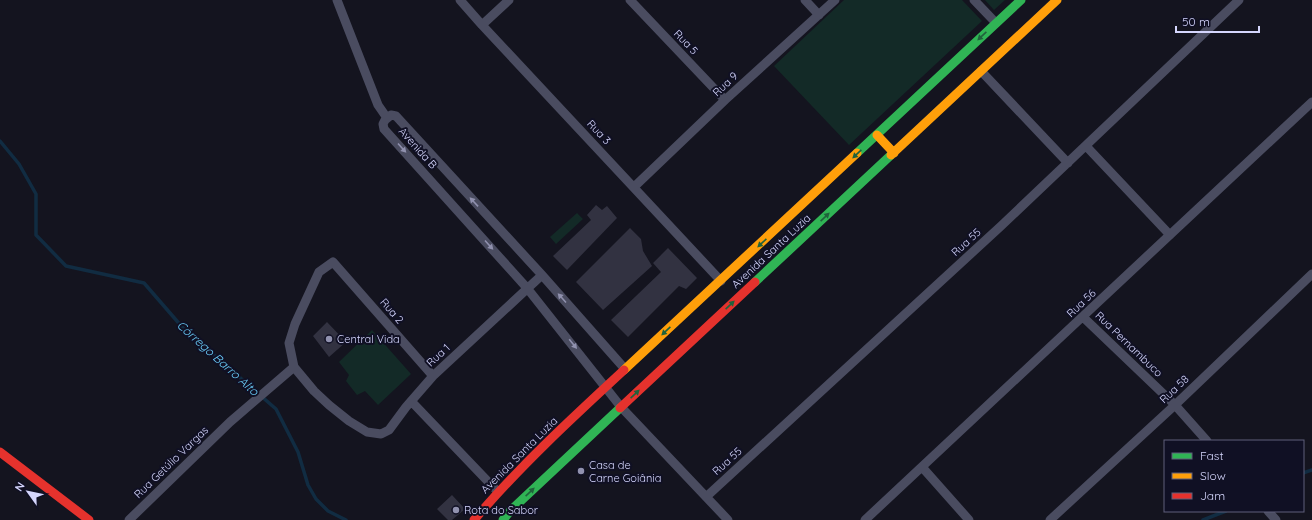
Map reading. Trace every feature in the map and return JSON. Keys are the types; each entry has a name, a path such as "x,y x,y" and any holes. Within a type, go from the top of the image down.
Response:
{"street":[{"path":"337,0 378,105 387,118"},
{"name":"Rua 3","path":"460,0 721,281"},
{"path":"482,25 509,0"},
{"name":"Rua 5","path":"630,0 725,100"},
{"path":"805,0 819,15"},
{"name":"Rua 9","path":"634,187 725,100 835,0"},
{"path":"974,0 996,24"},
{"name":"Avenida Santa Luzia","path":"474,520 498,492 549,440 607,388 625,369 1021,0"},
{"name":"Avenida Santa Luzia","path":"503,520 510,511 621,406 1057,0"},
{"name":"Rua 55","path":"706,497 1001,226 1239,0"},
{"path":"981,71 1068,163"},
{"name":"Rua 56","path":"866,520 1312,102"},
{"name":"Avenida B","path":"625,369 542,275 396,116 392,115 387,118 383,124 384,129 527,288 621,406 728,520"},
{"path":"877,135 894,153"},
{"path":"1086,146 1170,235"},
{"name":"Rua 2","path":"294,367 289,343 295,324 319,272 333,262 433,376"},
{"name":"Rua 58","path":"1050,520 1312,274"},
{"name":"Rua 1","path":"294,367 314,391 349,421 367,432 380,434 389,430 411,401 433,376 542,275"},
{"name":"Rua Pernambuco","path":"1083,317 1175,404 1206,440"},
{"name":"Rua Getúlio Vargas","path":"129,520 230,422 294,367"},
{"path":"411,401 498,492"},
{"path":"0,452 89,520"},
{"path":"922,467 969,520"},
{"path":"1269,512 1276,520"}],"green space":[{"path":"844,0 962,0 982,21 849,145 774,66"},
{"path":"985,0 1005,0 994,10"},
{"path":"577,213 583,219 556,244 550,237"},
{"path":"372,330 411,374 378,405 365,391 357,395 346,381 349,375 339,362"}],"building":[{"path":"596,205 602,210 607,206 617,218 567,270 553,256 591,220 587,215"},
{"path":"630,228 641,239 643,251 652,266 603,310 576,282"},
{"path":"668,248 697,278 686,289 679,286 628,337 611,320 661,272 653,263"},
{"name":"Central Vida","path":"327,322 346,342 329,357 313,336"},
{"path":"452,495 465,509 452,520 448,520 437,509"}],"waterway":[{"name":"Córrego Barro Alto","path":"0,141 19,164 36,194 36,235 66,266 144,283 183,328 276,409 298,452 308,485 316,499 328,511 346,520"},
{"path":"1304,473 1312,470"},
{"path":"1203,520 1223,512"}],"traffic: fast":[{"path":"857,153 1021,0"},
{"path":"755,282 891,155"},
{"path":"503,520 510,511 620,408"}],"traffic: slow":[{"path":"891,155 1057,0"},
{"path":"877,135 894,153"},
{"path":"624,370 857,153"}],"traffic: jam":[{"path":"620,408 755,282"},
{"path":"474,520 528,461 624,370"},
{"path":"0,452 89,520"}],"place":[{"name":"Central Vida","path":"329,339"},
{"name":"Casa de Carne Goiânia","path":"581,471"},
{"name":"Rota do Sabor","path":"456,510"}]}
